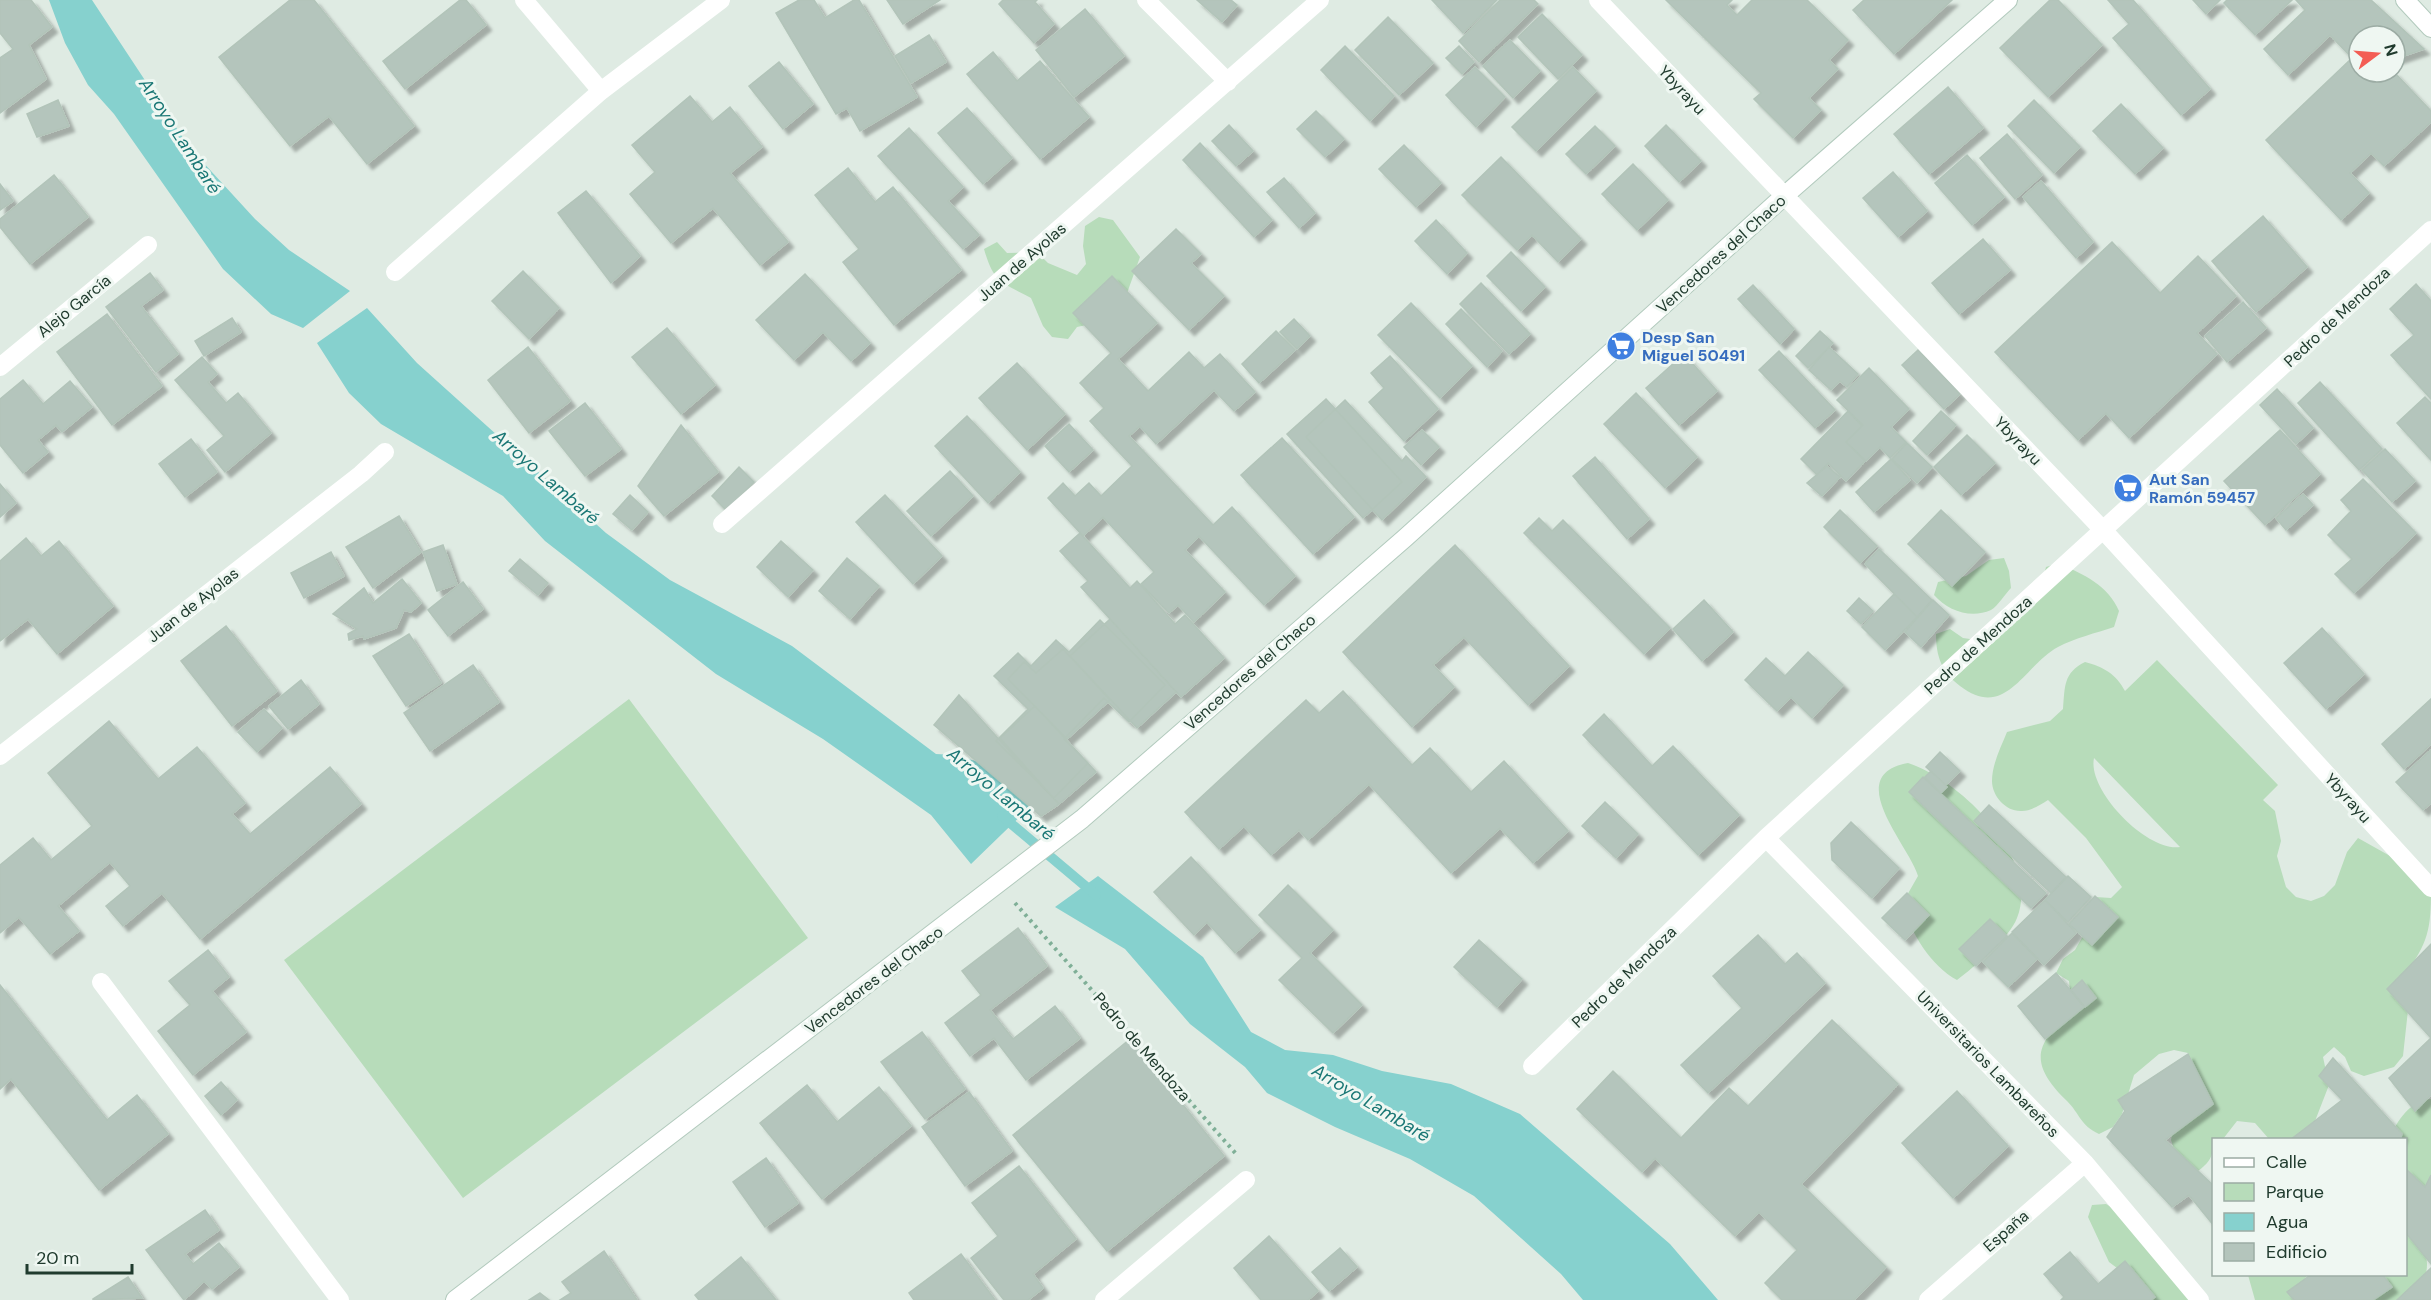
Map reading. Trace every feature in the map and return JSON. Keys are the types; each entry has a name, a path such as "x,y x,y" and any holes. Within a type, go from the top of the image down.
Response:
{"street":[{"path":"524,0 601,91"},
{"path":"395,272 601,91 721,0"},
{"path":"1146,0 1228,82"},
{"name":"Juan de Ayolas","path":"722,524 1320,0"},
{"name":"Ybyrayu","path":"1598,0 2104,531 2431,888"},
{"name":"Vencedores del Chaco","path":"455,1300 1082,819 1404,538 1784,197 2008,0"},
{"path":"2405,0 2431,28"},
{"name":"Pedro de Mendoza","path":"1532,1066 1766,838 2431,230"},
{"name":"Alejo García","path":"0,367 148,245"},
{"name":"Juan de Ayolas","path":"0,756 361,474 385,452"},
{"name":"Universitarios Lambareños","path":"1766,838 2085,1163 2200,1300"},
{"path":"101,982 340,1300"},
{"name":"España","path":"1928,1300 2085,1163"},
{"path":"1104,1300 1246,1180"}],"path":[{"name":"Pedro de Mendoza","path":"1003,881 1248,1167 1249,1174 1246,1180"}],"green space":[{"path":"1099,217 1113,220 1140,257 1126,296 1091,324 1077,327 1068,339 1052,337 1043,326 1031,298 1000,281 991,269 984,249 997,242 1007,253 1037,252 1048,263 1077,275 1086,264 1083,246 1085,226"},
{"path":"2004,558 2009,571 2011,588 1991,610 1976,614 1960,612 1946,605 1934,595 1938,582 1966,576 1989,560"},
{"path":"2059,563 2094,582 2108,594 2119,611 2114,627 2058,647 2002,694 1990,697 1976,695 1960,686 1941,663 1936,634 1950,629 1963,638 1977,640 2042,582 2046,567"},
{"path":"2157,660 2278,785 2263,800 2275,811 2281,841 2277,856 2286,887 2296,897 2311,901 2324,896 2335,885 2347,852 2358,838 2399,861 2431,892 2427,935 2419,953 2405,973 2408,1010 2403,1056 2394,1067 2364,1076 2351,1071 2345,1057 2334,1047 2323,1057 2329,1085 2308,1138 2268,1138 2255,1123 2237,1121 2224,1138 2212,1138 2212,1154 2209,1160 2194,1174 2180,1170 2171,1140 2174,1121 2194,1067 2188,1053 2174,1050 2159,1054 2134,1075 2122,1114 2113,1127 2099,1134 2084,1123 2049,1080 2041,1064 2042,1050 2069,999 2069,981 2056,973 2063,959 2075,950 2083,936 2086,908 2096,897 2111,898 2122,887 2086,838 2048,800 2029,810 2016,811 2005,806 1997,797 1992,781 1997,756 2007,732 2050,721 2063,709 2066,681 2078,666 2085,662 2098,666 2118,680 2125,691","holes":["2094,758 2180,847 2167,846 2152,840 2136,829 2109,802 2094,771"]},
{"path":"629,699 808,938 463,1198 284,960"},
{"path":"1908,763 1928,772 1971,803 1991,824 2007,847 2017,871 2021,895 2017,918 2013,926 1991,952 1957,980 1939,966 1923,948 1902,904 1918,876 1893,830 1879,796 1880,781 1889,770"},
{"path":"2431,1099 2431,1176 2407,1206 2407,1138 2390,1138 2405,1113 2423,1101"},
{"path":"2106,1204 2132,1220 2191,1300 2139,1300 2121,1271 2109,1262 2088,1217 2092,1205"},
{"path":"2407,1224 2420,1244 2426,1259 2426,1274 2420,1300 2370,1300 2372,1276 2407,1276"},
{"path":"2248,1276 2306,1276 2294,1300 2255,1300"}],"water":[{"path":"49,0 92,0 189,147 255,219 289,250 350,291 303,328 271,314 223,269 114,114 88,85 65,43"},
{"path":"367,308 417,363 606,533 670,580 792,646 936,754 954,755 990,765 1031,806 971,864 931,815 823,739 716,674 545,541 503,496 381,424 349,393 317,343"},
{"path":"1098,876 1203,957 1251,1032 1285,1050 1333,1055 1382,1071 1451,1084 1520,1114 1670,1244 1718,1300 1583,1300 1561,1274 1474,1196 1410,1159 1335,1127 1267,1093 1245,1067 1190,1024 1125,949 1055,907"}],"building":[{"path":"0,0 31,0 52,27 29,45 46,79 0,113 0,58 13,49 0,33"},
{"path":"290,0 314,0 414,126 367,164 329,116 290,146 219,57"},
{"path":"460,0 466,0 486,25 405,89 383,61"},
{"path":"799,0 814,0 825,18 854,0 859,0 917,97 860,131 847,108 836,114 776,13"},
{"path":"887,0 940,0 903,24"},
{"path":"1003,0 1037,0 1035,2 1054,24 1034,43 999,4"},
{"path":"1197,0 1231,0 1237,5 1222,22"},
{"path":"1432,0 1497,0 1463,33"},
{"path":"1500,0 1534,0 1538,4 1479,62 1459,41"},
{"path":"1666,0 1732,0 1727,5 1737,15 1752,0 1807,0 1848,40 1829,60 1838,69 1809,98 1821,110 1793,138 1754,99 1761,93"},
{"path":"1864,0 1952,0 1894,54 1853,10"},
{"path":"2050,0 2058,0 2102,45 2048,97 2000,48"},
{"path":"2108,0 2133,0 2210,89 2181,115 2113,38 2129,24"},
{"path":"2193,0 2220,0 2206,14"},
{"path":"2227,0 2292,0 2255,35 2224,3"},
{"path":"2296,0 2371,0 2397,24 2347,24 2347,53 2330,35 2288,75 2264,49 2305,10"},
{"path":"1085,9 1124,56 1074,97 1036,50"},
{"path":"1542,14 1582,55 1558,79 1518,37"},
{"path":"1388,17 1433,63 1399,95 1355,50"},
{"path":"2407,33 2424,49 2407,55"},
{"path":"929,35 946,62 911,83 895,56"},
{"path":"1510,40 1540,71 1513,98 1483,66"},
{"path":"1345,46 1394,96 1370,121 1321,70"},
{"path":"1459,46 1474,62 1462,74 1446,58"},
{"path":"993,52 1017,81 1040,61 1089,117 1040,159 967,74"},
{"path":"779,62 813,104 783,129 749,86"},
{"path":"2347,63 2347,84 2405,84 2431,111 2431,122 2384,166 2371,153 2350,173 2369,193 2341,220 2266,140"},
{"path":"1475,67 1505,97 1476,127 1446,95"},
{"path":"1573,67 1596,91 1536,151 1512,127"},
{"path":"1948,87 1983,128 1929,174 1894,134"},
{"path":"690,96 712,122 730,107 762,147 730,173 788,242 760,265 713,208 671,243 630,194 655,172 632,145"},
{"path":"58,100 69,126 37,137 27,114"},
{"path":"2034,100 2080,147 2054,173 2008,126"},
{"path":"2121,104 2163,148 2135,174 2093,131"},
{"path":"967,108 1012,158 983,184 938,133"},
{"path":"1316,111 1344,139 1325,157 1297,129"},
{"path":"1229,125 1253,151 1236,166 1212,141"},
{"path":"1666,125 1701,161 1679,182 1645,146"},
{"path":"1595,126 1615,146 1586,174 1566,154"},
{"path":"909,128 963,187 948,201 979,235 963,249 878,156"},
{"path":"2007,134 2042,175 2015,199 1980,158"},
{"path":"1200,143 1272,220 1254,237 1183,160"},
{"path":"1404,145 1441,183 1416,207 1379,169"},
{"path":"1967,155 2004,197 1972,225 1935,183"},
{"path":"1501,157 1581,239 1558,262 1532,235 1517,250 1462,195"},
{"path":"1633,164 1668,200 1637,230 1602,194"},
{"path":"848,168 875,202 893,187 961,270 894,325 843,262 859,249 815,195"},
{"path":"1893,172 1927,211 1898,237 1863,198"},
{"path":"54,175 88,217 30,264 0,227 0,219"},
{"path":"1284,178 1315,213 1299,228 1267,192"},
{"path":"2041,181 2093,242 2076,258 2023,197"},
{"path":"0,184 13,201 0,210"},
{"path":"586,191 640,256 611,283 558,213"},
{"path":"2263,216 2307,267 2256,312 2212,261"},
{"path":"1436,220 1467,253 1447,274 1415,241"},
{"path":"1176,229 1201,254 1191,263 1224,296 1189,330 1132,271"},
{"path":"1983,239 2010,270 1959,314 1932,283"},
{"path":"2112,242 2160,293 2198,256 2236,296 2197,333 2217,354 2129,438 2106,413 2078,440 1995,352"},
{"path":"1511,252 1545,287 1521,311 1487,276"},
{"path":"523,271 559,308 529,339 492,301"},
{"path":"150,273 163,290 141,306 178,354 156,372 106,307"},
{"path":"805,274 870,343 851,361 823,332 794,360 756,320"},
{"path":"1112,276 1157,323 1118,359 1148,391 1189,352 1204,368 1220,354 1255,392 1234,411 1214,390 1156,444 1140,426 1129,436 1213,525 1232,507 1295,576 1264,605 1199,536 1185,550 1225,592 1194,622 1178,605 1169,613 1141,584 1154,572 1103,517 1083,536 1048,498 1063,483 1075,496 1089,483 1101,496 1132,466 1090,421 1104,408 1080,383 1111,353 1073,313"},
{"path":"1481,283 1530,334 1509,354 1460,304"},
{"path":"2416,284 2431,301 2431,399 2391,355 2414,335 2390,309"},
{"path":"1753,285 1794,329 1780,344 1738,299"},
{"path":"2243,302 2266,328 2227,362 2205,336"},
{"path":"1411,303 1472,366 1440,398 1378,335"},
{"path":"1461,309 1502,351 1487,367 1446,324"},
{"path":"107,314 162,386 112,425 57,352"},
{"path":"232,318 241,332 204,356 195,341"},
{"path":"1294,319 1310,336 1297,349 1280,332"},
{"path":"667,328 715,385 681,414 632,357"},
{"path":"1276,331 1295,350 1259,383 1242,364"},
{"path":"1820,331 1833,343 1808,368 1796,356"},
{"path":"528,347 570,401 529,433 488,380"},
{"path":"1829,347 1858,374 1847,387 1840,381 1831,390 1809,370"},
{"path":"1918,350 1960,394 1944,409 1902,365"},
{"path":"1779,351 1835,410 1815,428 1759,370"},
{"path":"1684,354 1717,391 1679,425 1646,388"},
{"path":"1390,356 1438,409 1404,441 1369,402 1384,388 1371,373"},
{"path":"202,357 217,374 208,382 226,403 238,393 271,433 225,472 207,450 224,436 175,380"},
{"path":"1017,363 1065,414 1027,450 979,398"},
{"path":"1869,368 1909,409 1891,427 1906,442 1890,458 1880,447 1866,461 1846,442 1863,425 1837,400"},
{"path":"23,380 43,404 70,381 92,407 62,432 56,425 38,440 48,452 23,473 0,445 0,399"},
{"path":"2320,382 2382,449 2359,470 2298,403"},
{"path":"2277,389 2313,428 2296,444 2260,405"},
{"path":"1636,393 1697,457 1665,488 1604,424"},
{"path":"2425,397 2431,403 2431,460 2397,423"},
{"path":"1326,399 1402,482 1363,518 1287,434"},
{"path":"1345,400 1402,461 1406,456 1426,477 1382,520 1306,437"},
{"path":"585,403 621,449 585,476 549,431"},
{"path":"1848,411 1862,426 1846,442 1865,461 1846,481 1828,463 1817,475 1801,459"},
{"path":"1941,411 1956,425 1927,455 1913,441"},
{"path":"967,416 1020,472 988,503 935,446"},
{"path":"1069,424 1093,450 1069,472 1045,446"},
{"path":"681,425 718,472 664,516 638,486"},
{"path":"1422,430 1439,447 1421,465 1404,447"},
{"path":"2280,430 2320,474 2265,525 2224,481"},
{"path":"1967,435 1995,463 1961,495 1934,467"},
{"path":"1282,438 1354,517 1313,554 1241,475"},
{"path":"191,439 217,472 185,497 159,464"},
{"path":"1907,443 1932,467 1917,483 1892,459"},
{"path":"2385,449 2415,481 2392,502 2362,470"},
{"path":"1595,457 1649,519 1627,539 1573,476"},
{"path":"1891,459 1910,480 1874,512 1856,492"},
{"path":"1827,466 1840,477 1822,496 1807,483"},
{"path":"739,467 754,482 727,511 712,496"},
{"path":"950,471 973,496 931,536 907,511"},
{"path":"2363,479 2416,533 2354,593 2335,574 2352,559 2328,535 2351,511 2341,500"},
{"path":"0,484 16,503 0,517"},
{"path":"2303,494 2313,505 2286,530 2276,518"},
{"path":"630,495 648,512 632,530 613,514"},
{"path":"885,495 942,556 913,584 856,522"},
{"path":"1840,510 1877,546 1860,563 1824,527"},
{"path":"1941,510 1985,552 1952,586 1908,544"},
{"path":"399,516 421,552 373,588 346,547"},
{"path":"1539,518 1552,531 1563,520 1670,628 1644,654 1524,533"},
{"path":"1080,533 1130,588 1137,581 1175,624 1185,615 1224,658 1181,697 1081,587 1088,581 1060,551"},
{"path":"26,538 41,556 59,541 113,606 57,654 28,619 0,641 0,561"},
{"path":"781,541 813,570 788,597 757,567"},
{"path":"443,545 457,584 437,591 423,552"},
{"path":"1455,545 1569,666 1528,705 1464,637 1433,665 1454,687 1412,727 1343,652"},
{"path":"1879,549 1932,600 1917,617 1865,564"},
{"path":"331,552 344,576 304,598 291,573"},
{"path":"847,558 879,586 850,619 819,591"},
{"path":"520,559 548,583 538,595 509,571"},
{"path":"402,579 421,603 411,612 404,610 396,628 364,639 363,636 349,640 348,634 357,629 333,614 364,588 373,603"},
{"path":"463,582 483,609 448,636 428,610"},
{"path":"1894,594 1917,617 1885,650 1862,627"},
{"path":"1859,598 1873,611 1861,624 1847,611"},
{"path":"1704,600 1733,632 1702,661 1673,629"},
{"path":"1933,600 1949,615 1921,647 1905,632"},
{"path":"1110,619 1176,692 1137,728 1070,656"},
{"path":"1100,620 1165,685 1129,722 1104,698 1064,739 1088,763 1054,798 996,741 1028,709 994,676 1018,653 1031,666 1056,640 1069,652"},
{"path":"226,626 277,691 232,726 181,661"},
{"path":"2322,628 2364,674 2326,709 2284,663"},
{"path":"409,634 441,683 406,706 373,656"},
{"path":"1063,649 1110,700 1067,739 1008,679 1024,662 1036,673"},
{"path":"1808,652 1843,685 1812,718 1791,697 1777,711 1745,680 1766,658 1785,676"},
{"path":"473,665 499,702 430,751 404,713"},
{"path":"301,680 319,704 288,729 269,706"},
{"path":"1343,691 1412,765 1430,748 1471,792 1504,761 1568,831 1533,863 1500,828 1451,873 1369,784 1308,840 1299,830 1271,855 1244,826 1219,849 1185,812 1306,700 1319,713"},
{"path":"959,695 1059,804 1041,816 934,725"},
{"path":"2431,699 2431,744 2404,769 2382,744"},
{"path":"1035,706 1096,772 1059,804 1000,738"},
{"path":"264,709 282,728 257,752 238,732"},
{"path":"1604,714 1652,766 1673,746 1739,815 1698,855 1583,735"},
{"path":"109,721 158,779 197,747 245,803 232,814 250,834 330,767 361,804 200,939 162,893 123,926 106,906 130,886 110,862 58,906 79,931 50,954 19,917 0,933 0,865 33,838 51,860 92,826 48,773"},
{"path":"2431,750 2431,803 2423,810 2396,782"},
{"path":"1940,752 1960,771 1946,785 1926,767"},
{"path":"1931,771 1947,787 1941,793 1925,777"},
{"path":"1923,777 2046,893 2031,908 1909,792"},
{"path":"1605,802 1638,834 1616,858 1582,826"},
{"path":"1989,805 2066,877 2051,893 1974,821"},
{"path":"1851,822 1899,868 1872,898 1832,860 1831,843"},
{"path":"1191,857 1260,930 1235,953 1207,922 1194,935 1154,892"},
{"path":"2068,876 2091,897 2068,922 2045,900"},
{"path":"1288,885 1333,930 1310,953 1362,1005 1333,1033 1279,980 1302,958 1259,915"},
{"path":"1907,893 1929,915 1905,940 1882,918"},
{"path":"2095,896 2118,917 2092,945 2069,924"},
{"path":"2045,900 2076,933 2044,965 2012,932"},
{"path":"1990,919 2007,936 1976,966 1959,949"},
{"path":"1018,928 1047,966 990,1010 1013,1039 1055,1006 1080,1038 1026,1080 994,1038 970,1056 945,1023 981,995 962,971"},
{"path":"2012,933 2037,959 2008,987 1983,962"},
{"path":"1758,935 1785,964 1797,953 1825,983 1708,1093 1681,1065 1742,1008 1713,976"},
{"path":"1479,940 1522,979 1497,1007 1454,967"},
{"path":"2431,944 2431,1038 2387,989"},
{"path":"208,950 229,977 212,991 246,1032 193,1075 158,1031 190,1005 169,981"},
{"path":"2056,973 2084,1007 2045,1039 2018,1006"},
{"path":"2082,980 2096,998 2085,1007 2071,990"},
{"path":"0,985 107,1120 137,1095 168,1134 99,1190 11,1079 0,1089"},
{"path":"1832,1020 1898,1084 1801,1184 1886,1267 1854,1300 1782,1300 1765,1283 1797,1250 1759,1212 1735,1236 1655,1158 1642,1172 1577,1109 1613,1071 1681,1138 1729,1088 1748,1106"},
{"path":"922,1032 965,1089 925,1119 881,1062"},
{"path":"2431,1038 2431,1095 2415,1111 2389,1078"},
{"path":"1130,1039 1224,1156 1107,1251 1013,1135"},
{"path":"2188,1054 2213,1104 2165,1140 2212,1184 2212,1224 2189,1195 2172,1207 2107,1137 2125,1111 2118,1100"},
{"path":"2333,1058 2402,1134 2401,1138 2293,1138 2342,1100 2319,1076"},
{"path":"221,1082 237,1100 221,1115 205,1096"},
{"path":"807,1085 837,1122 879,1087 911,1126 822,1199 760,1123"},
{"path":"1957,1091 2008,1146 1953,1198 1902,1143"},
{"path":"969,1092 1012,1151 965,1186 922,1127"},
{"path":"766,1158 798,1203 765,1227 733,1182"},
{"path":"1019,1166 1076,1239 1033,1274 1043,1288 1028,1300 1004,1300 971,1258 998,1236 972,1203"},
{"path":"2407,1170 2425,1187 2431,1175 2431,1264 2407,1234"},
{"path":"205,1210 219,1230 185,1254 193,1264 219,1243 239,1267 212,1289 204,1281 184,1300 146,1250"},
{"path":"1269,1236 1318,1291 1308,1300 1261,1300 1234,1268"},
{"path":"1340,1248 1357,1267 1329,1291 1312,1272"},
{"path":"604,1251 637,1300 560,1300 571,1293 562,1282"},
{"path":"2070,1252 2098,1284 2125,1261 2155,1297 2151,1300 2061,1300 2064,1297 2044,1274"},
{"path":"961,1254 995,1300 914,1300 909,1293"},
{"path":"741,1257 776,1300 699,1300 695,1295"},
{"path":"2431,1268 2431,1300 2397,1300"},
{"path":"2309,1276 2384,1276 2392,1287 2373,1300 2294,1300 2287,1292"},
{"path":"128,1277 142,1298 93,1300 93,1299"},
{"path":"540,1293 549,1300 529,1300"}],"waterway":[{"name":"Arroyo Lambaré","path":"1002,816 1096,895"}],"place":[{"name":"Desp San Miguel 50491","path":"1621,346"},
{"name":"Aut San Ramón 59457","path":"2128,488"}]}
